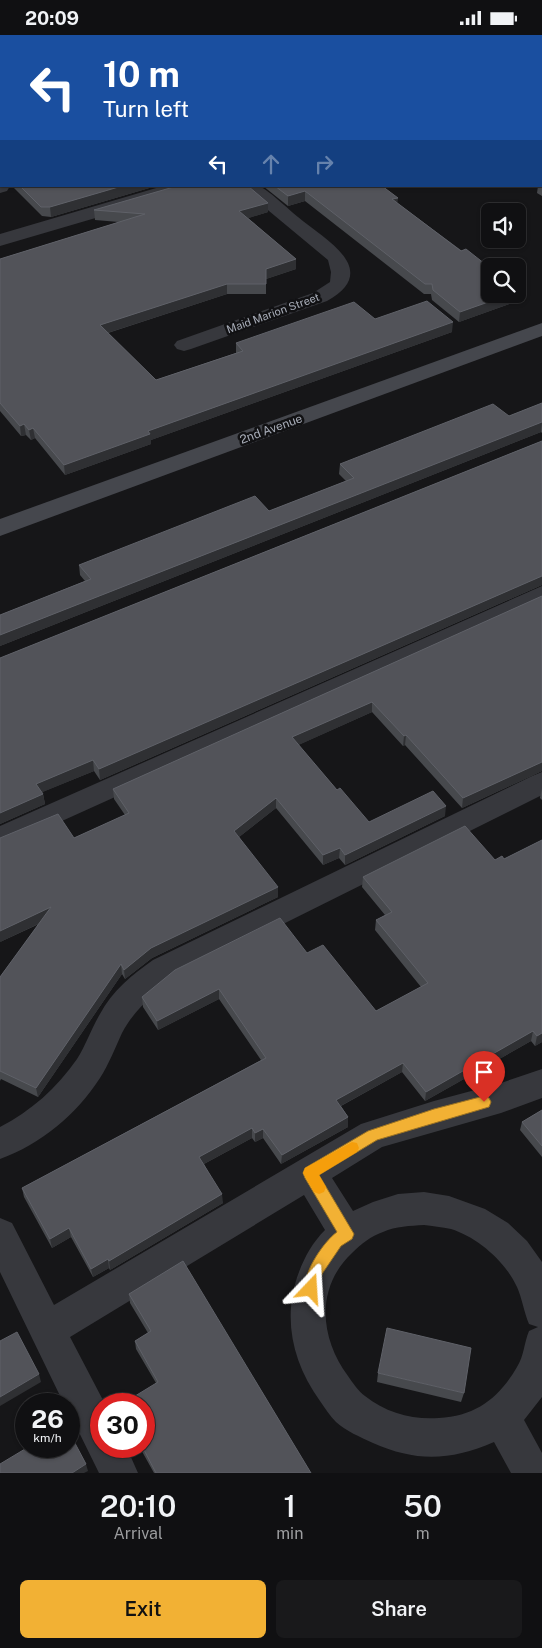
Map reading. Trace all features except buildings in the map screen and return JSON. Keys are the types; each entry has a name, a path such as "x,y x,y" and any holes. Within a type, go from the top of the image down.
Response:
{"street":[{"path":"2,237 180,187"},
{"name":"Maid Marion Street","path":"184,345 320,297 336,288 340,281 342,269 337,258 249,187"},
{"name":"2nd Avenue","path":"2,523 542,329"},
{"path":"0,838 542,594"},
{"path":"0,1144 14,1138 61,1103 90,1067 113,1020 135,990 164,969 542,783"},
{"path":"49,1329 373,1135 501,1098 542,1083"},
{"path":"310,1173 346,1234"},
{"path":"542,1311 530,1275 506,1244 475,1221 438,1209 400,1209 365,1220 336,1241 316,1271 306,1306 310,1345 326,1380 352,1410 388,1431 427,1439 466,1435 501,1417 528,1388 542,1351 542,1343"},
{"path":"0,1235 49,1329 90,1414"},
{"path":"501,1417 532,1473"},
{"path":"112,1458 119,1473"}],"slow traffic":[{"path":"319,1187 310,1173 352,1148"}],"route":[{"path":"311,1289 316,1271 336,1241 346,1234 310,1173 373,1135 484,1102"}]}
